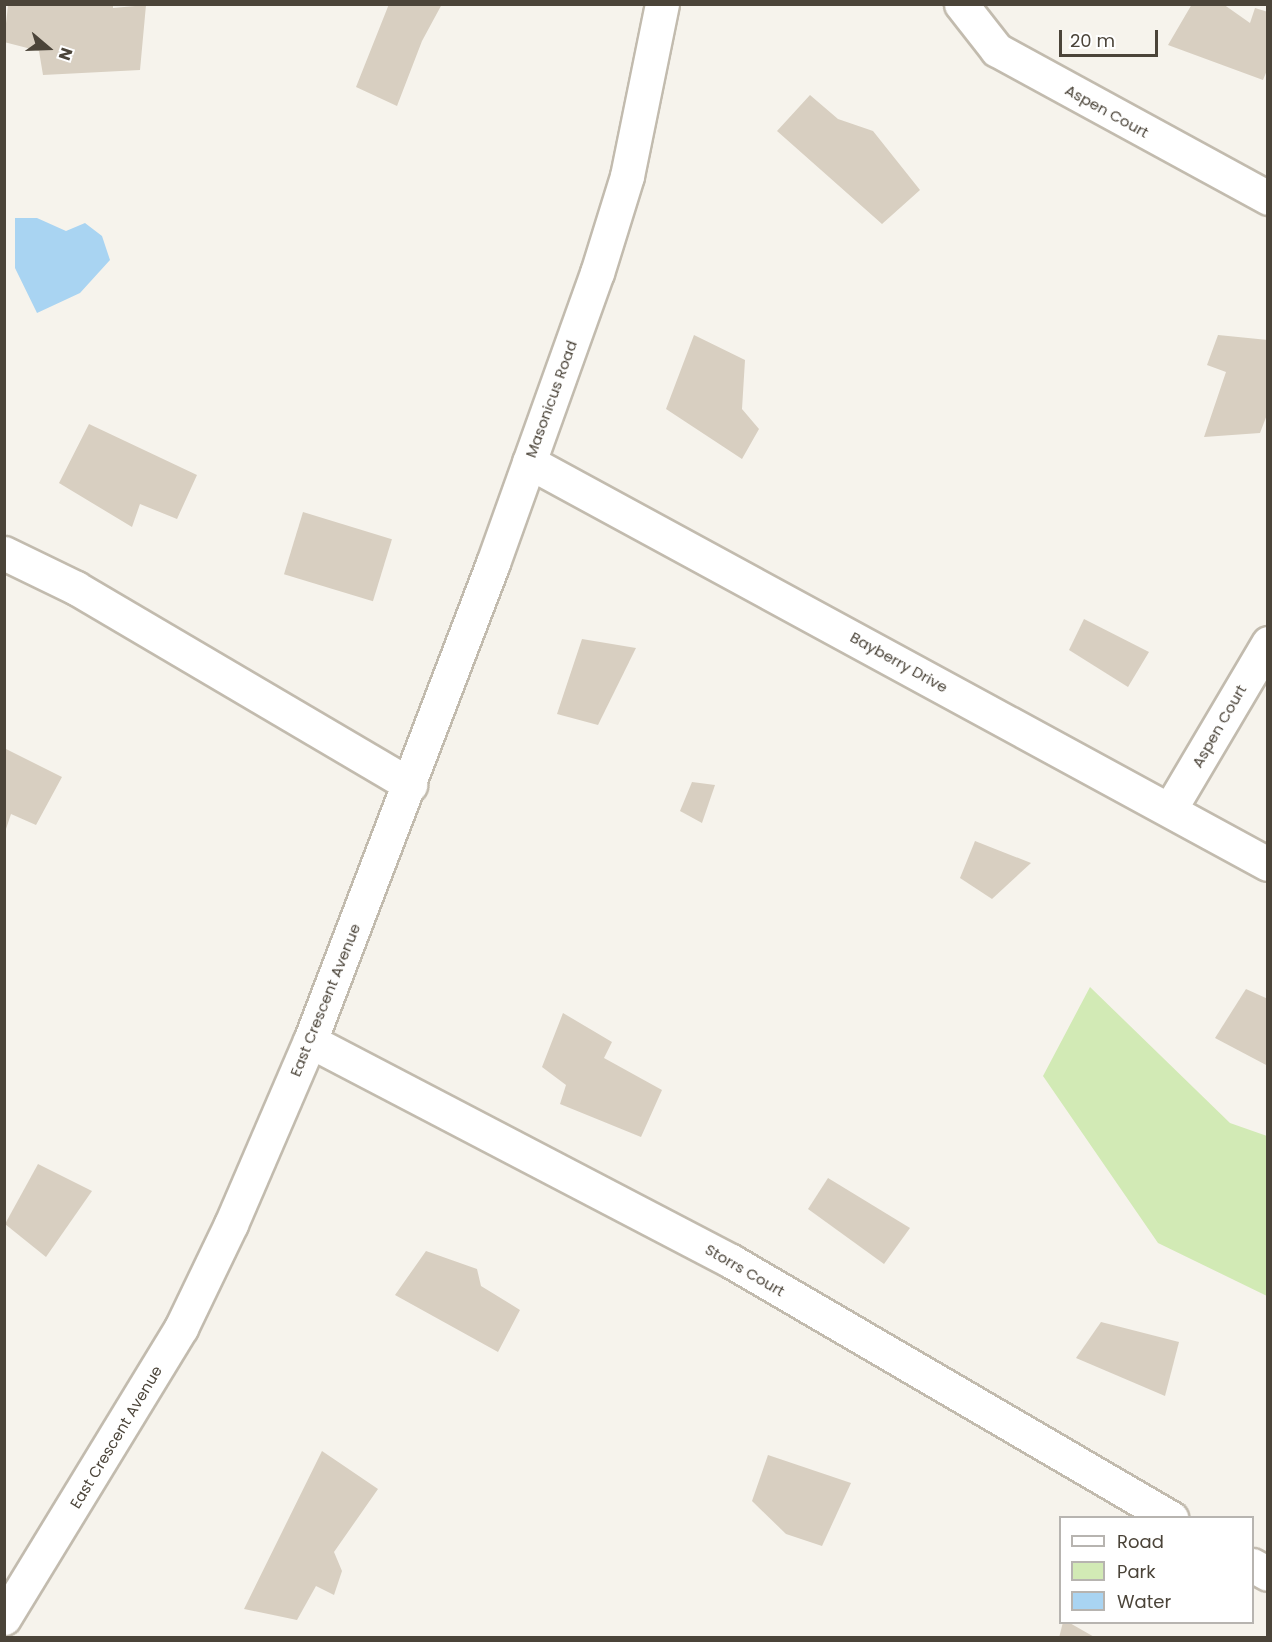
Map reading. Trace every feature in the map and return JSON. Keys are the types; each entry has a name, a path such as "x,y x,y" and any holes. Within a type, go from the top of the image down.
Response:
{"street":[{"name":"Masonicus Road","path":"410,785 597,273 627,176 662,4"},
{"name":"Aspen Court","path":"961,4 998,50 1268,198"},
{"name":"Bayberry Drive","path":"529,462 1268,864"},
{"path":"4,553 76,588 410,785"},
{"name":"Aspen Court","path":"1170,809 1268,643"},
{"name":"East Crescent Avenue","path":"4,1618 181,1328 231,1224 310,1041 410,785"},
{"name":"Storrs Court","path":"310,1041 731,1261 1168,1516"},
{"path":"1254,1566 1268,1574"}],"green space":[{"path":"1090,987 1230,1123 1267,1136 1267,1296 1158,1243 1043,1076"}],"water":[{"path":"15,218 37,218 66,231 85,223 102,236 110,260 80,293 37,313 15,268"}],"building":[{"path":"113,4 113,8 146,5 140,70 43,75 39,51 4,42 8,5"},
{"path":"389,4 442,4 422,41 397,106 356,87"},
{"path":"1192,4 1223,4 1250,23 1255,8 1268,12 1268,68 1263,80 1168,45"},
{"path":"810,95 838,119 873,131 920,190 882,224 777,131"},
{"path":"694,335 745,360 742,409 759,429 742,459 666,409"},
{"path":"1218,335 1268,340 1268,412 1260,433 1204,437 1226,372 1207,365"},
{"path":"89,424 197,475 177,519 140,504 132,527 59,483"},
{"path":"303,512 392,539 373,601 284,574"},
{"path":"1084,619 1149,652 1128,687 1069,650"},
{"path":"582,639 636,648 598,725 557,714"},
{"path":"4,748 62,777 36,825 11,814 5,832"},
{"path":"692,782 715,785 702,823 680,811"},
{"path":"975,841 1031,863 992,899 960,878"},
{"path":"1246,989 1268,999 1268,1066 1215,1038"},
{"path":"563,1013 612,1042 604,1058 662,1090 641,1137 560,1104 566,1085 542,1067"},
{"path":"38,1164 92,1191 46,1257 5,1224"},
{"path":"828,1178 910,1228 884,1264 808,1209"},
{"path":"426,1251 477,1269 481,1286 520,1310 498,1352 395,1295"},
{"path":"1101,1322 1179,1342 1165,1396 1076,1358"},
{"path":"322,1451 378,1489 334,1552 342,1571 334,1595 316,1586 297,1620 244,1609"},
{"path":"768,1455 851,1483 822,1546 786,1534 752,1501"},
{"path":"1062,1624 1072,1624 1096,1638 1059,1638"}]}
